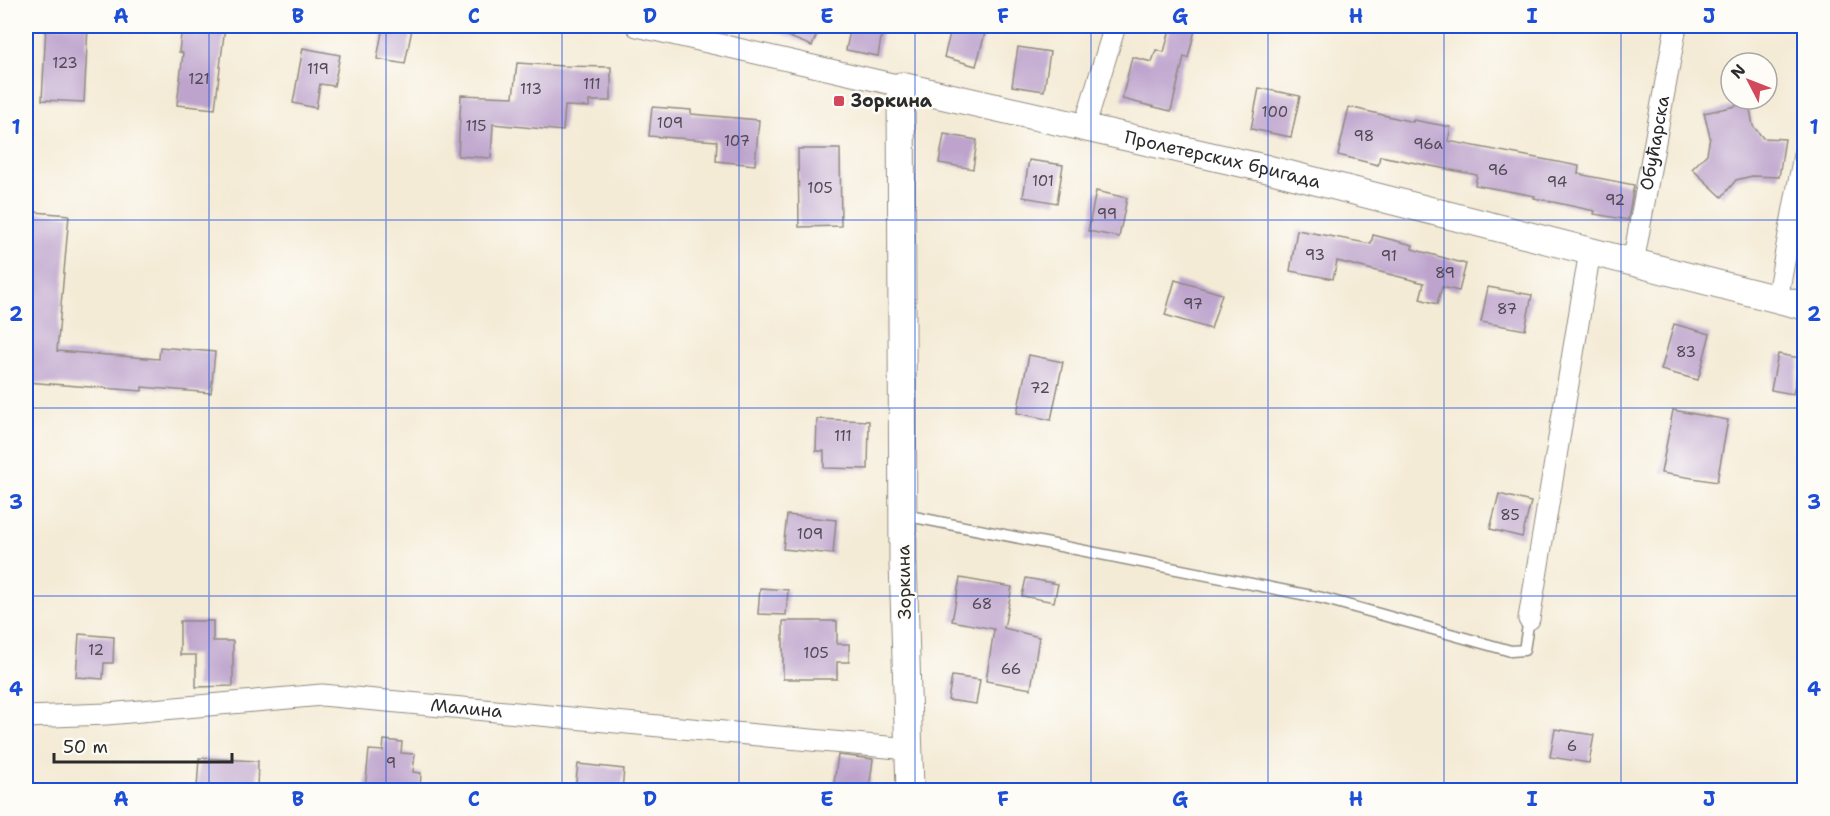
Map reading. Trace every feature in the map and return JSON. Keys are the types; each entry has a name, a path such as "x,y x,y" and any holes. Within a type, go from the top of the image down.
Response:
{"street":[{"name":"Пролетерских бригада","path":"637,26 1268,169 1804,306"},
{"path":"1084,128 1115,26"},
{"name":"Обућарска","path":"1633,263 1676,26"},
{"name":"Зоркина","path":"901,86 903,514 910,790"},
{"path":"1777,299 1804,155"},
{"path":"1529,620 1590,251"},
{"name":"Малина","path":"26,717 107,714 322,695 909,749"}],"lane":[{"path":"903,514 1322,598 1511,651 1524,650 1529,620"}],"building":[{"path":"46,26 88,26 84,102 42,100"},
{"path":"182,26 225,26 215,109 177,105 183,53 179,52"},
{"path":"383,26 412,29 405,64 377,59"},
{"path":"762,26 820,26 812,46"},
{"path":"851,26 883,26 878,56 846,50"},
{"path":"952,26 987,26 976,66 944,57"},
{"path":"1171,26 1196,26 1188,58 1184,57 1171,111 1122,99 1132,57 1152,62 1156,50 1164,52"},
{"path":"1018,47 1050,52 1044,91 1012,86"},
{"path":"303,48 340,55 334,86 320,84 316,108 293,103"},
{"path":"517,63 611,67 611,101 589,101 589,107 565,106 563,131 493,124 491,158 458,156 461,95 513,97"},
{"path":"1259,88 1300,96 1291,137 1251,129"},
{"path":"652,107 691,110 691,114 759,120 755,165 716,161 717,141 649,136"},
{"path":"1349,107 1413,122 1413,120 1451,127 1448,141 1579,166 1578,174 1634,185 1628,220 1594,214 1595,211 1534,198 1535,196 1475,185 1477,175 1380,156 1378,165 1338,155"},
{"path":"1719,110 1750,111 1753,126 1763,138 1785,139 1779,177 1752,176 1736,180 1722,197 1692,169 1707,154 1710,137 1704,113"},
{"path":"944,134 977,140 973,169 939,163"},
{"path":"798,149 840,149 841,226 799,227"},
{"path":"1029,160 1063,165 1057,203 1023,197"},
{"path":"1096,191 1127,198 1119,237 1088,231"},
{"path":"35,212 69,215 57,351 159,359 160,347 215,352 211,393 142,387 142,391 26,382 26,328"},
{"path":"1297,230 1371,244 1373,235 1413,245 1412,249 1466,264 1459,291 1442,287 1437,304 1420,299 1424,283 1337,261 1333,279 1290,271"},
{"path":"1175,280 1222,294 1211,329 1165,315"},
{"path":"1488,287 1532,295 1525,330 1481,322"},
{"path":"1674,324 1710,334 1698,380 1661,370"},
{"path":"1778,354 1800,358 1793,394 1771,390"},
{"path":"1029,355 1063,362 1051,420 1017,413"},
{"path":"1673,410 1728,420 1717,482 1661,473"},
{"path":"817,419 869,421 868,469 824,468 824,451 816,451"},
{"path":"1499,494 1531,502 1522,537 1490,529"},
{"path":"787,515 836,520 833,554 783,549"},
{"path":"960,578 1012,587 1004,628 1039,637 1031,689 986,681 994,629 952,621"},
{"path":"1026,578 1058,584 1054,602 1022,596"},
{"path":"760,588 788,590 786,615 758,614"},
{"path":"180,621 213,621 213,641 233,641 233,686 196,687 196,655 180,655"},
{"path":"783,621 837,621 837,644 849,644 849,662 837,662 837,679 783,679"},
{"path":"79,634 114,637 113,663 104,663 103,679 76,677"},
{"path":"952,676 980,680 976,704 948,700"},
{"path":"1555,729 1594,735 1589,763 1550,757"},
{"path":"384,740 402,742 401,753 415,754 413,772 421,773 420,790 365,790 369,750 383,751"},
{"path":"838,755 873,759 869,790 833,790"},
{"path":"199,758 258,761 257,790 197,788"},
{"path":"578,764 624,769 622,790 575,789"}],"place":[{"name":"Зоркина","path":"839,101"}]}
